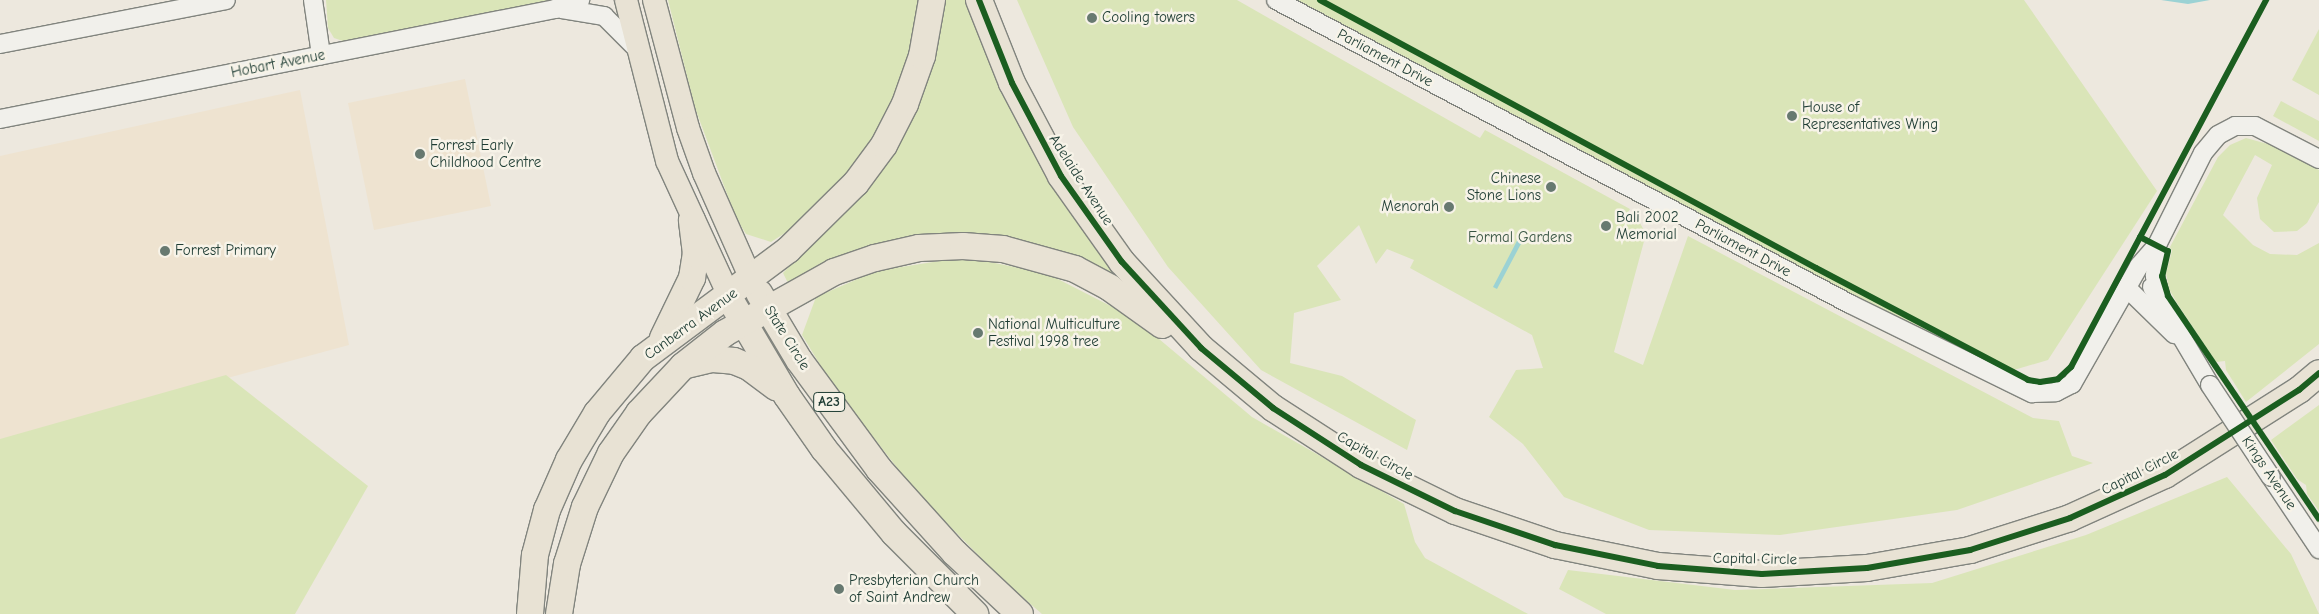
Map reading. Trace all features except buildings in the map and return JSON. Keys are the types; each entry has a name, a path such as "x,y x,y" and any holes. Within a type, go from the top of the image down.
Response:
{"highway":[{"name":"Canberra Avenue","path":"530,614 535,555 556,485 601,406 634,368 661,343 752,279 836,205 880,151 902,111 916,75 932,0"},
{"name":"Adelaide Avenue","path":"979,0 1012,83 1061,176 1122,262 1201,348"},
{"path":"661,343 691,284 696,254 692,220"},
{"name":"Canberra Avenue","path":"559,614 573,542 596,482 632,421 683,366 743,322 826,276 867,260 919,248 978,246 1025,253 1075,269 1201,348"},
{"name":"State Circle","path":"752,279 816,385 898,491 988,587 1020,614"},
{"name":"State Circle","path":"729,296 787,396 824,450 875,512 972,612"},
{"name":"Capital Circle","path":"1201,348 1273,408 1361,465 1456,511 1504,529 1580,551 1658,566 1762,574 1867,568 1970,550 2070,518 2165,475 2299,390 2319,373"},
{"path":"683,366 713,358 738,362 787,396"},
{"path":"875,512 898,491"},
{"path":"972,612 988,587"}],"main road":[{"name":"State Circle","path":"626,0 636,49 667,161 692,220 729,296"},
{"name":"State Circle","path":"654,1 688,128 704,173 752,279"}],"street":[{"path":"0,44 226,0"},
{"path":"313,0 321,56"},
{"name":"Hobart Avenue","path":"0,119 555,9 580,0"},
{"name":"Parliament Drive","path":"1276,0 1850,304 2032,393 2056,392 2072,384 2142,260 2157,245 2206,149 2218,135 2231,128 2255,126 2319,159"},
{"name":"Hobart Avenue","path":"555,9 604,16 636,49"},
{"name":"Parliament Drive","path":"2157,245 2155,276 2160,295"},
{"path":"2128,287 2145,283 2160,295"},
{"name":"Kings Avenue","path":"2128,287 2186,347"},
{"name":"Kings Avenue","path":"2160,295 2186,347 2319,549"}],"shaded area":[{"name":"Forrest Early Childhood Centre","path":"465,79 491,206 374,230 348,103"},
{"name":"Forrest Primary","path":"300,90 349,345 0,440 0,156"}],"green space":[{"path":"326,0 556,0 343,41 334,38 328,28"},
{"path":"668,0 923,0 910,65 864,156 805,220 771,242 746,234 736,218 695,108"},
{"path":"942,0 969,0 1125,281 1013,241 788,283 783,273 837,217"},
{"name":"Formal Gardens","path":"1017,0 1237,0 1480,138 1485,130 1630,209 1623,222 1635,214 1646,234 1614,352 1643,365 1688,236 2033,418 2059,421 2072,456 2093,463 1957,510 1780,535 1649,530 1564,497 1523,444 1489,417 1516,370 1543,368 1532,335 1410,268 1414,260 1387,249 1376,264 1359,225 1317,266 1341,300 1294,313 1290,363 1342,376 1416,420 1407,450 1261,370 1168,267 1073,127"},
{"path":"1276,0 2024,0 2157,191 2048,360 1997,375"},
{"path":"2319,29 2319,95 2292,80"},
{"path":"2281,101 2319,121 2319,141 2273,116"},
{"path":"2246,138 2275,146 2319,170 2319,202 2307,223 2297,231 2274,232 2260,219 2257,198 2272,165 2255,155 2223,215 2253,245 2270,254 2297,255 2319,243 2319,344 2246,402 2226,370 2225,361 2216,362 2177,303 2169,289 2166,273 2172,251 2170,247 2218,157 2230,145"},
{"path":"965,257 1048,274 1134,318 1252,417 1404,504 1415,542 1425,558 1528,614 1042,614 1005,582 917,493 833,386 802,335 816,297 876,271"},
{"path":"226,375 368,486 295,614 0,614 0,439"},
{"path":"2319,405 2319,511 2307,494 2306,485 2297,479 2271,440"},
{"path":"2227,477 2291,554 2319,614 1606,614 1559,589 1568,570 1735,590 1932,583 2086,535"}],"water":[{"path":"2161,0 2210,0 2188,4"},
{"path":"1519,237 1523,240 1497,289 1493,287"}],"cycle path":[{"path":"979,0 1012,83 1061,176 1122,262 1201,348 1273,408 1361,465 1455,511 1555,545 1658,566 1762,574 1867,568 1970,550 2070,518 2165,475 2299,390 2319,373"},
{"path":"1320,0 1816,268 2028,380 2040,382 2058,379 2071,367 2266,0"},
{"path":"2140,237 2168,251 2162,276 2168,296 2319,519"}],"place":[{"name":"Cooling towers","path":"1092,18"},
{"name":"House of Representatives Wing","path":"1792,116"},
{"name":"Forrest Early Childhood Centre","path":"420,154"},
{"name":"Chinese Stone Lions","path":"1551,187"},
{"name":"Menorah","path":"1449,207"},
{"name":"Bali 2002 Memorial","path":"1606,226"},
{"name":"Forrest Primary","path":"165,251"},
{"name":"National Multiculture Festival 1998 tree","path":"978,333"},
{"name":"Presbyterian Church of Saint Andrew","path":"839,589"}]}
